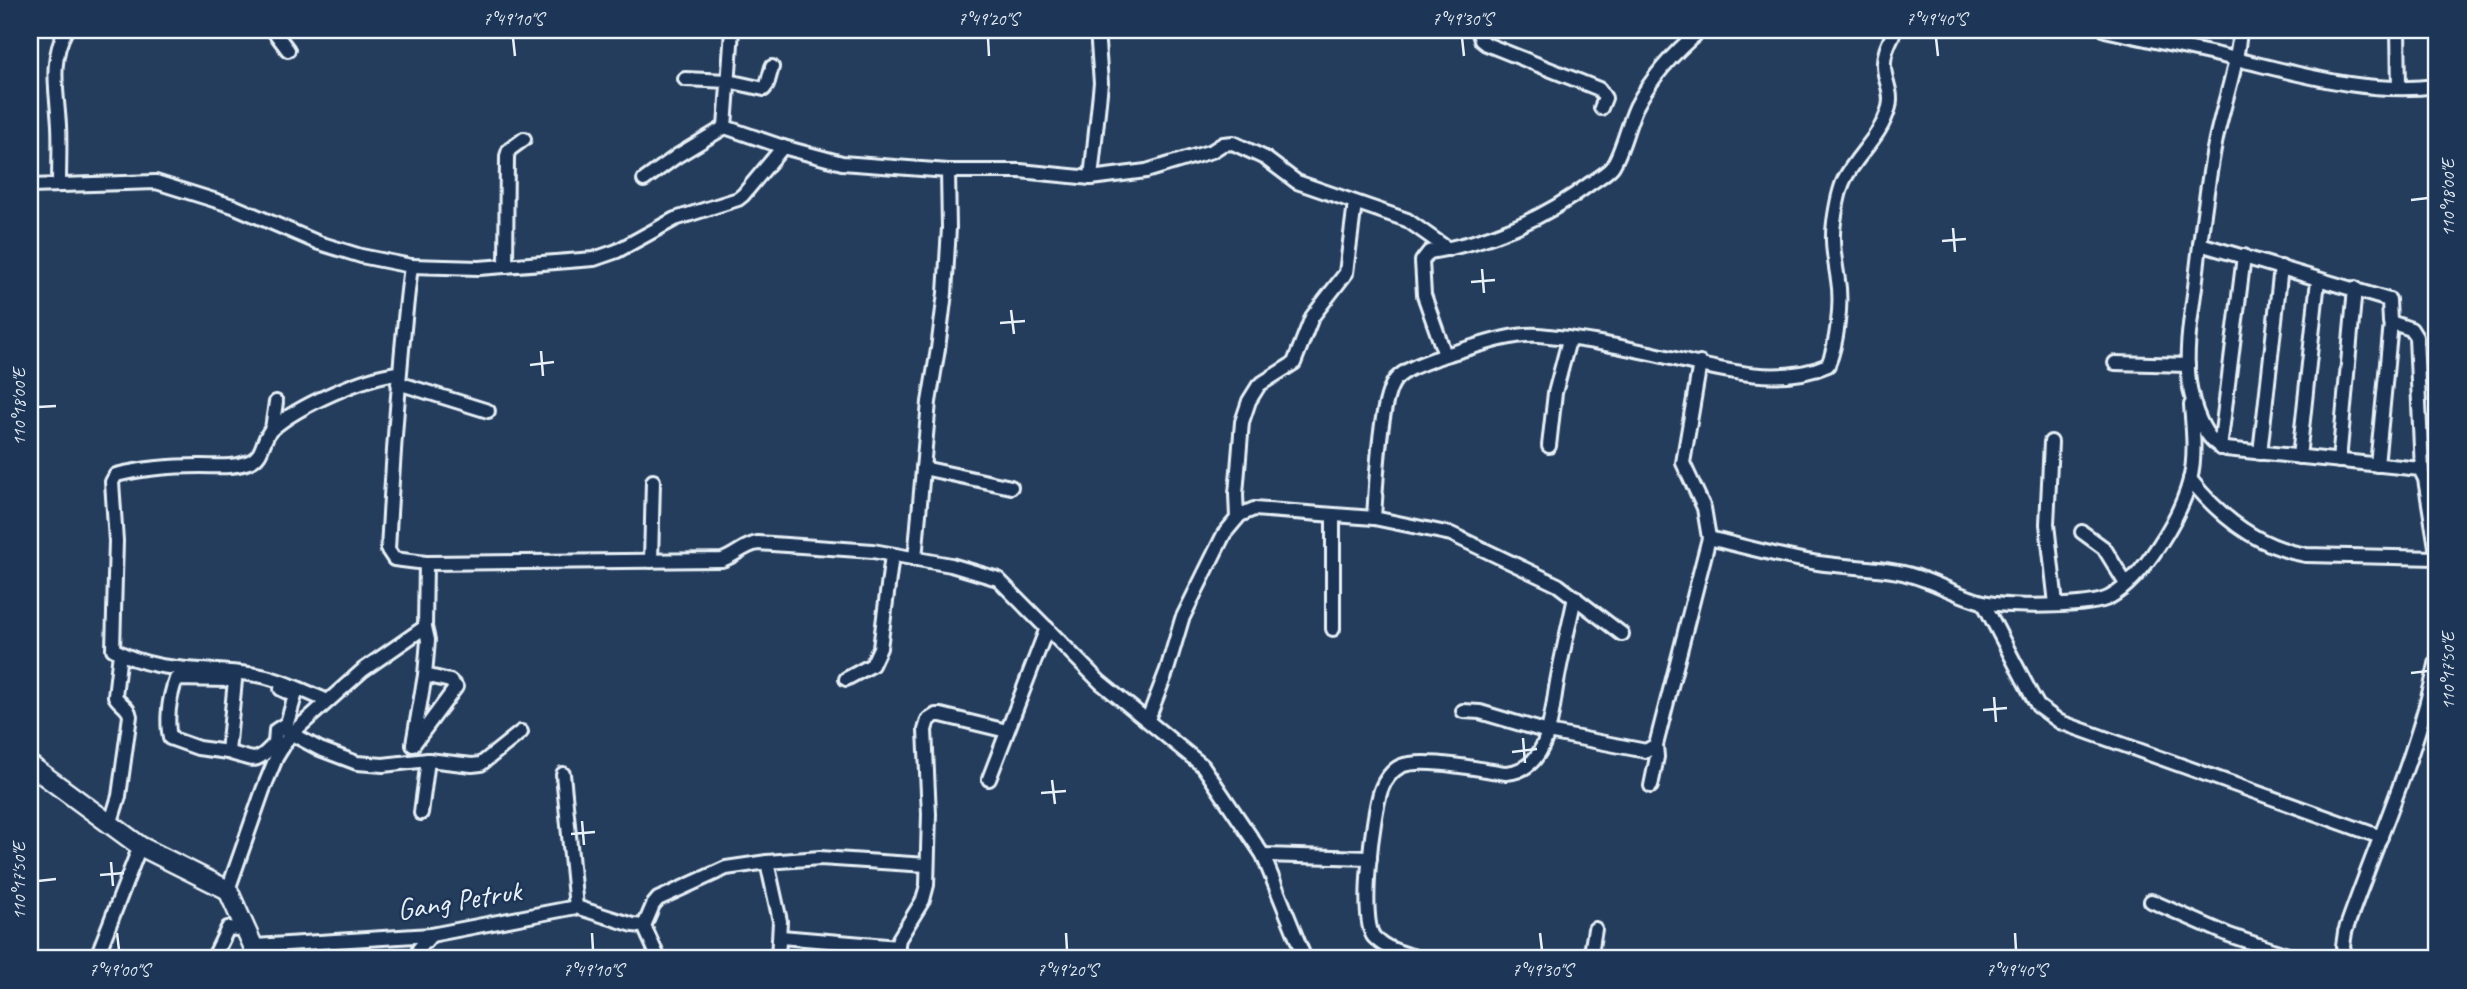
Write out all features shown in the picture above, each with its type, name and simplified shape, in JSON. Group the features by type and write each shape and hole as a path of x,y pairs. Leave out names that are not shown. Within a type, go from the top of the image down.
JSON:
{"street":[{"path":"59,185 59,124 54,72 59,46 66,30"},
{"path":"273,30 288,50"},
{"path":"725,127 732,30"},
{"path":"1091,178 1101,83 1097,30"},
{"path":"1478,30 1483,42 1599,89 1605,98 1601,108"},
{"path":"1445,355 1424,295 1422,261 1429,252 1499,234 1526,222 1567,201 1612,167 1637,107 1653,81 1673,53 1701,30"},
{"path":"1374,518 1385,406 1390,387 1398,376 1445,355 1520,336 1537,335 1624,347 1746,373 1793,375 1812,372 1828,365 1834,351 1839,283 1832,243 1837,200 1844,179 1877,135 1887,112 1890,87 1884,64 1895,30"},
{"path":"2105,30 2358,86 2437,86"},
{"path":"1709,538 1818,563 1899,572 1931,580 1983,602 2056,604 2104,600 2126,584 2139,571 2169,528 2190,479 2193,441 2188,365 2200,244 2217,139 2237,59 2240,30"},
{"path":"2398,30 2399,88"},
{"path":"685,79 728,82 764,89 772,66"},
{"path":"725,127 842,163 948,171 1020,171 1091,178 1146,171 1231,143 1265,158 1297,182 1407,219 1448,249"},
{"path":"644,180 725,127"},
{"path":"506,266 507,156 509,150 524,139"},
{"path":"30,186 156,182 233,206 319,243 361,256 411,266 479,268 594,259 617,251 675,219 743,195 783,147"},
{"path":"915,559 929,402 945,293 949,228 948,171"},
{"path":"1237,518 1236,494 1242,422 1249,401 1259,385 1294,363 1312,317 1346,273 1355,203"},
{"path":"2200,244 2389,300 2391,323 2377,465"},
{"path":"2220,447 2244,256"},
{"path":"411,266 398,378 388,550 394,559 426,563 722,560 758,543 873,551 976,570 998,579 1100,682 1203,766 1263,855 1305,959"},
{"path":"2260,453 2281,267"},
{"path":"2299,457 2318,279"},
{"path":"2339,461 2355,288"},
{"path":"2190,479 2225,517 2250,534 2288,552 2306,555 2437,556 2422,470 2416,337 2411,329 2391,323"},
{"path":"1549,446 1555,393 1569,340"},
{"path":"1651,786 1657,757 1656,745 1709,538 1704,508 1683,463 1700,363"},
{"path":"2115,363 2188,365"},
{"path":"272,429 357,382 383,375 488,411"},
{"path":"2190,390 2205,429 2220,447 2422,470"},
{"path":"276,402 272,429 261,453 252,461 240,465 155,467 116,475 112,482 116,541 113,649 163,666 260,676 281,681 328,701"},
{"path":"2051,442 2047,524 2056,604"},
{"path":"923,468 1011,487"},
{"path":"651,561 653,481"},
{"path":"1148,719 1167,670 1182,619 1224,534 1237,518 1254,509 1374,518 1451,534 1558,585 1622,634"},
{"path":"1332,629 1334,516"},
{"path":"2082,533 2104,548 2126,584"},
{"path":"846,680 872,665 880,648 892,555"},
{"path":"410,761 428,649 425,627 426,563"},
{"path":"1422,959 1389,948 1373,936 1367,904 1370,858 1381,791 1387,778 1399,766 1418,762 1516,772 1526,768 1534,760 1548,732 1575,597"},
{"path":"1983,602 2038,706 2060,722 2381,836"},
{"path":"287,729 328,701 363,670 425,627"},
{"path":"989,779 1047,628"},
{"path":"110,825 119,796 130,716 115,696 120,653"},
{"path":"2346,959 2343,946 2345,932 2434,694 2437,660"},
{"path":"413,745 456,687 450,681 425,675"},
{"path":"228,890 287,729 295,696 267,682 176,680 167,726 170,738 198,748 259,759 279,746"},
{"path":"228,752 235,680"},
{"path":"1463,711 1480,712 1548,732 1646,751 1656,745"},
{"path":"781,937 897,953 899,939 923,900 927,885 929,814 925,730 928,720 941,715 1007,731"},
{"path":"287,729 357,763 383,765 428,760 481,764 521,732"},
{"path":"421,813 428,760"},
{"path":"30,765 139,846 228,890 254,945"},
{"path":"563,774 576,907"},
{"path":"96,959 139,846"},
{"path":"1263,855 1370,858"},
{"path":"659,959 644,926 653,905 667,894 719,871 767,862 820,858 927,865"},
{"path":"767,862 780,921 778,959"},
{"path":"2151,901 2229,935 2299,959"},
{"name":"Gang Petruk","path":"213,959 228,928 254,945 431,935 576,907 644,926"},
{"path":"1590,959 1595,929"},
{"path":"415,959 419,949 431,935"}]}
